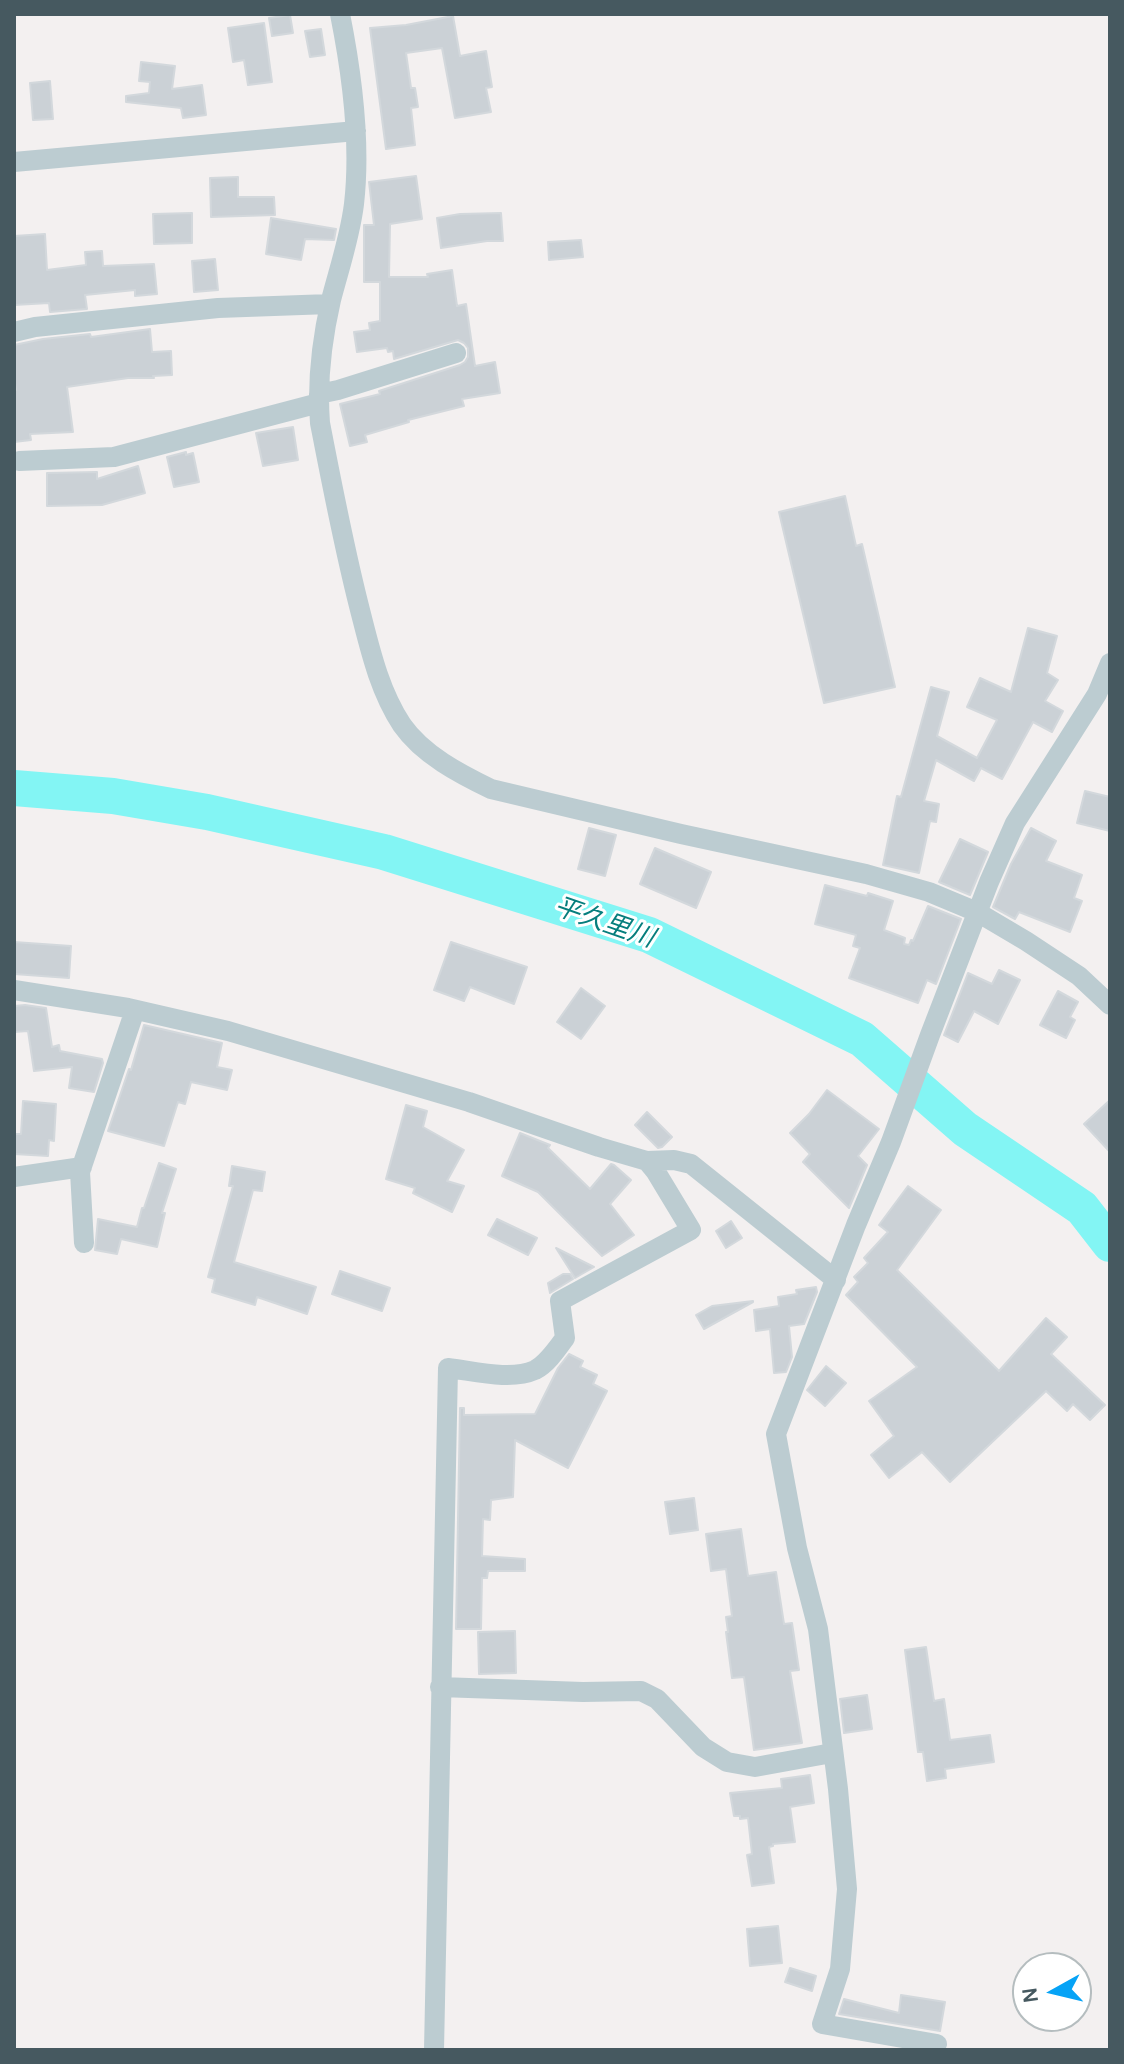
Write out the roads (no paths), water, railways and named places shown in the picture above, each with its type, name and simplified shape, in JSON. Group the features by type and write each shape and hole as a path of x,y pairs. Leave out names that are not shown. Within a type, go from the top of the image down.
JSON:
{"street":[{"path":"340,14 349,60 356,131 354,205 330,304 321,366 320,423 345,553 375,671 403,726 426,750 464,776 491,789 866,874 929,892 977,912 1026,941 1079,976 1110,1005"},
{"path":"14,162 356,131"},
{"path":"14,332 35,327 218,308 330,304"},
{"path":"19,461 114,457 319,399 338,390 456,353"},
{"path":"937,2044 822,2024 840,1969 847,1889 818,1629 797,1548 776,1434 977,912 1015,823 1097,694 1110,663"},
{"path":"14,990 135,1010 228,1031 454,1097 647,1161 674,1160 691,1164 836,1280"},
{"path":"84,1243 80,1172 135,1010"},
{"path":"434,2050 448,1368 516,1376 538,1369 565,1338 560,1301 691,1230 647,1161"},
{"path":"14,1177 82,1167"},
{"path":"440,1687 641,1691 657,1699 703,1747 727,1762 755,1767 832,1753"}],"waterway":[{"name":"平久里川","path":"14,788 113,796 207,812 384,852 649,935 862,1039 965,1129 1082,1208 1110,1244"}]}
